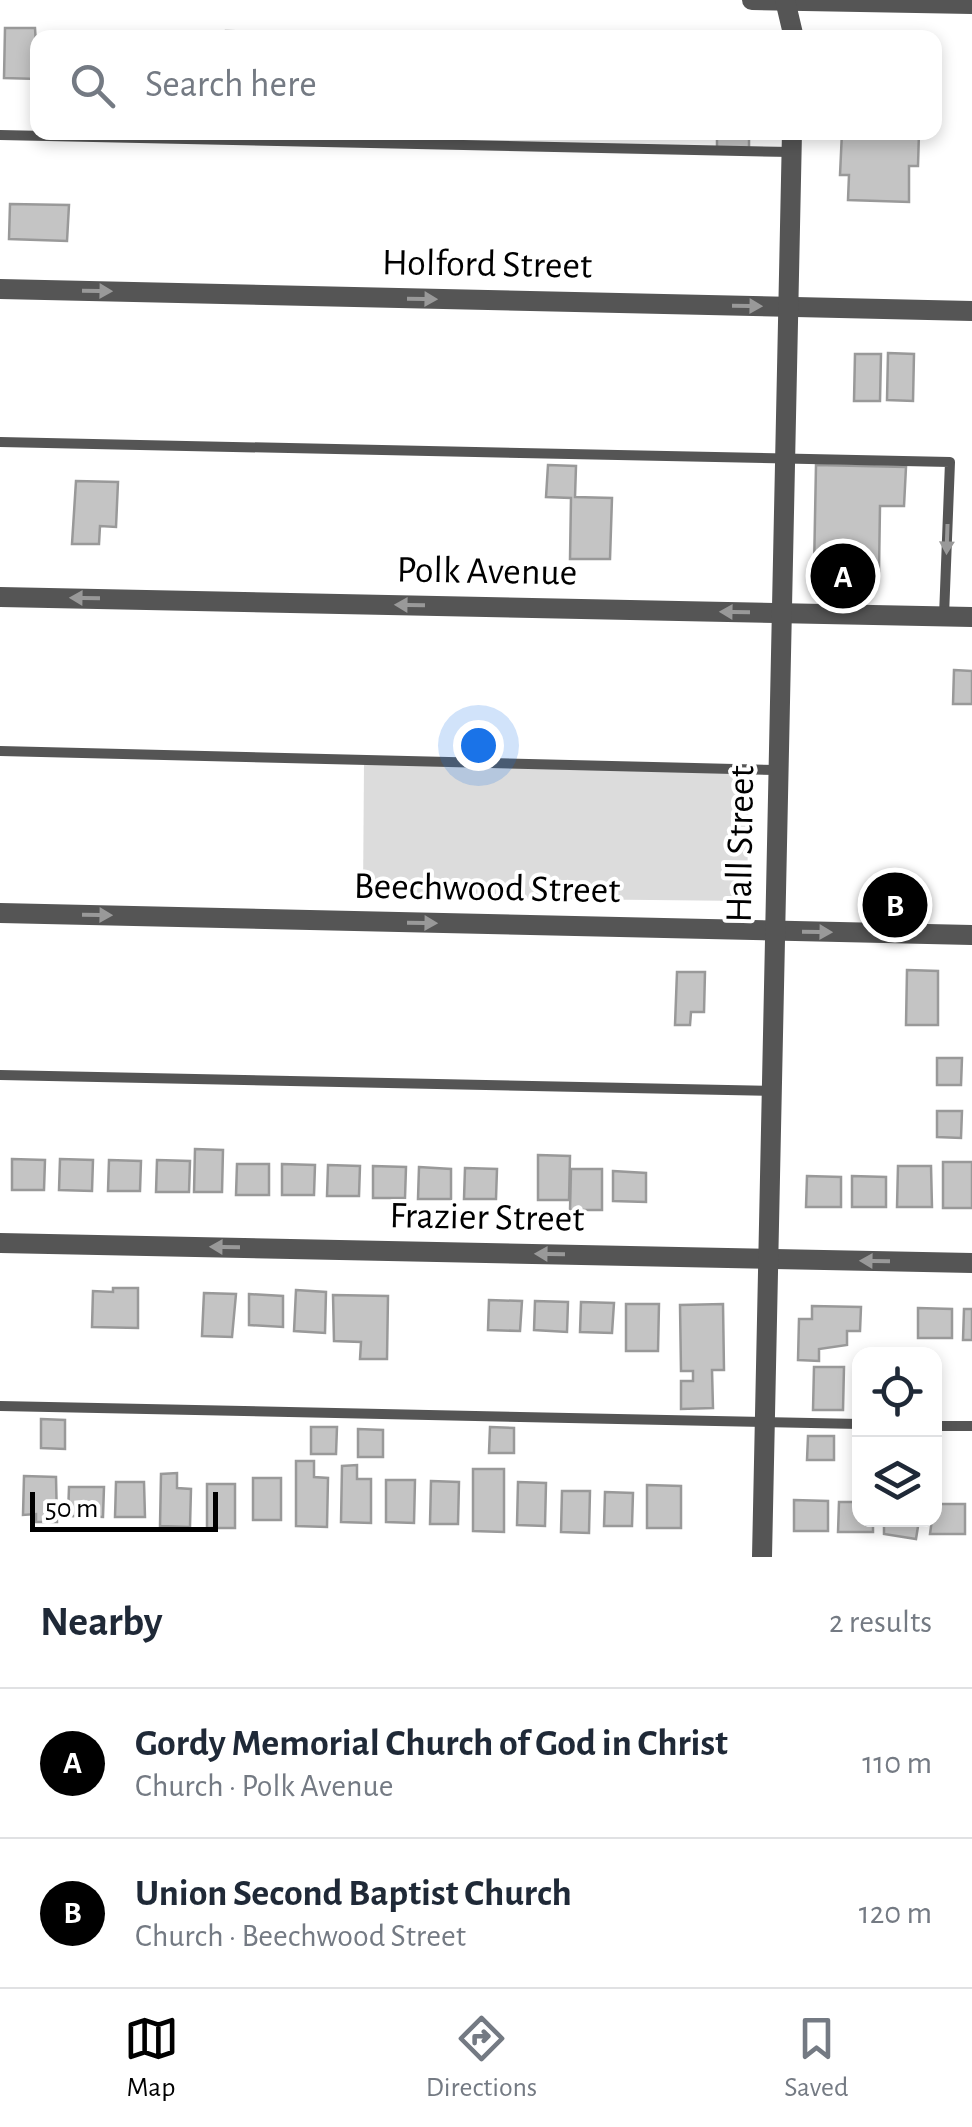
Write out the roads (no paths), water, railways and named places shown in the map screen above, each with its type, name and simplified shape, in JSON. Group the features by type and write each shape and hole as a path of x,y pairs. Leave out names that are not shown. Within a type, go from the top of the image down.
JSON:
{"street":[{"path":"752,0 972,4"},
{"path":"785,0 792,30"},
{"name":"Hall Street","path":"762,1557 792,142"},
{"name":"Holford Street","path":"0,289 972,311"},
{"name":"Polk Avenue","path":"0,596 972,618"},
{"name":"Beechwood Street","path":"0,913 972,935"},
{"name":"Frazier Street","path":"0,1243 972,1264"}],"lane":[{"path":"0,135 30,135"},
{"path":"566,140 792,142"},
{"path":"0,442 950,462 944,617"},
{"path":"0,750 778,770"},
{"path":"0,1075 771,1091"},
{"path":"0,1406 852,1424"},
{"path":"942,1426 972,1426"}],"place":[{"name":"Gordy Memorial Church of God in Christ","path":"843,576"},
{"name":"Union Second Baptist Church","path":"895,905"}]}
